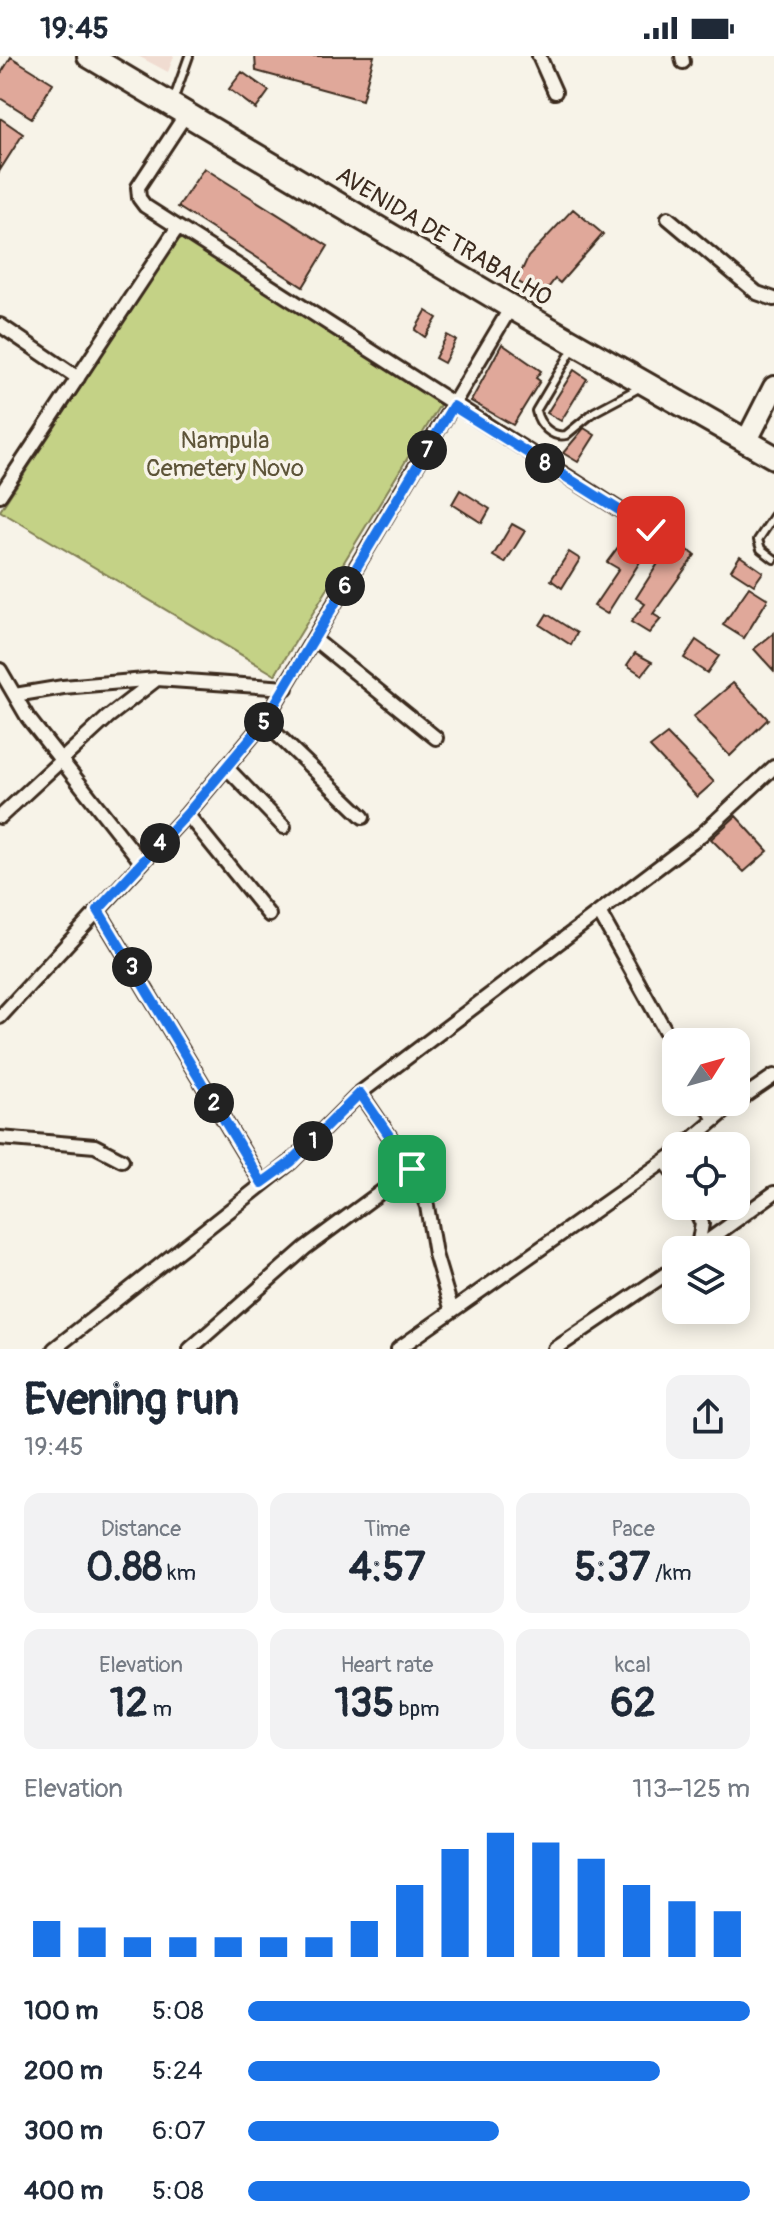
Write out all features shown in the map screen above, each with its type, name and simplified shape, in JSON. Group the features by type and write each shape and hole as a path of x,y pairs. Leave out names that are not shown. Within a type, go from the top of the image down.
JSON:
{"highway":[{"name":"AVENIDA DE TRABALHO","path":"89,56 511,307 774,457"}],"main road":[{"path":"746,442 774,387"}],"street":[{"path":"539,56 555,92"},
{"path":"179,109 138,187 139,198 145,206 651,530"},
{"path":"668,218 757,293 774,299"},
{"path":"0,495 177,228"},
{"path":"0,1017 187,814 264,722 511,307"},
{"path":"0,325 78,378"},
{"path":"314,639 436,738"},
{"path":"0,670 28,718 142,863"},
{"path":"15,695 63,687 157,679 286,688"},
{"path":"0,817 61,760 157,679"},
{"path":"264,722 363,817"},
{"path":"54,1349 291,1162 360,1093 701,835 774,767"},
{"path":"227,768 284,827"},
{"path":"187,814 269,915"},
{"path":"98,910 262,1183"},
{"path":"599,912 664,1028"},
{"path":"750,1092 774,1076"},
{"path":"360,1093 412,1169 427,1206 435,1254 452,1311"},
{"path":"713,1116 715,1120"},
{"path":"701,1132 720,1116"},
{"path":"0,1138 95,1146 122,1160"},
{"path":"398,1349 662,1163"},
{"path":"190,1349 305,1248 412,1169"},
{"path":"714,1236 774,1193"},
{"path":"555,1349 662,1276"}],"lane":[{"path":"179,109 189,56"},
{"path":"576,344 536,411 542,425 554,434 566,435 594,412 646,384"},
{"path":"773,520 758,545 774,559"}],"shaded area":[{"path":"138,56 174,56 168,72"}],"green space":[{"name":"Nampula Cemetery Novo","path":"179,237 446,395 275,675 0,511"}],"building":[{"path":"255,56 374,56 362,100 256,71"},
{"path":"11,57 53,83 32,118 0,98 0,75"},
{"path":"242,72 269,91 256,109 229,89"},
{"path":"0,118 23,134 0,170"},
{"path":"204,168 328,246 303,287 178,207"},
{"path":"573,209 603,234 560,283 555,279 542,296 517,281 528,257"},
{"path":"426,311 437,318 425,337 415,330"},
{"path":"447,335 456,340 444,363 435,358"},
{"path":"502,344 541,371 536,378 540,381 513,425 471,401"},
{"path":"574,370 587,379 561,421 547,413"},
{"path":"584,428 595,435 578,462 563,453"},
{"path":"460,490 490,509 482,523 452,504"},
{"path":"512,524 525,531 505,563 493,556"},
{"path":"673,540 695,555 653,614 661,619 649,633 631,622 645,604 636,598"},
{"path":"621,543 643,557 607,614 594,606 619,569 607,562"},
{"path":"569,552 580,559 562,588 551,580"},
{"path":"740,556 763,572 754,585 731,570"},
{"path":"749,587 768,599 744,638 723,625"},
{"path":"547,614 577,633 571,645 540,625"},
{"path":"774,633 774,671 754,649"},
{"path":"696,640 719,656 707,673 684,658"},
{"path":"635,653 652,662 642,675 627,665"},
{"path":"733,683 768,719 730,756 693,717"},
{"path":"667,734 714,782 697,797 650,747"},
{"path":"736,816 768,851 744,872 711,839"}],"route":[{"path":"412,1169 360,1093 291,1162 262,1183 98,910 187,814 264,722 453,406 651,530"}]}
